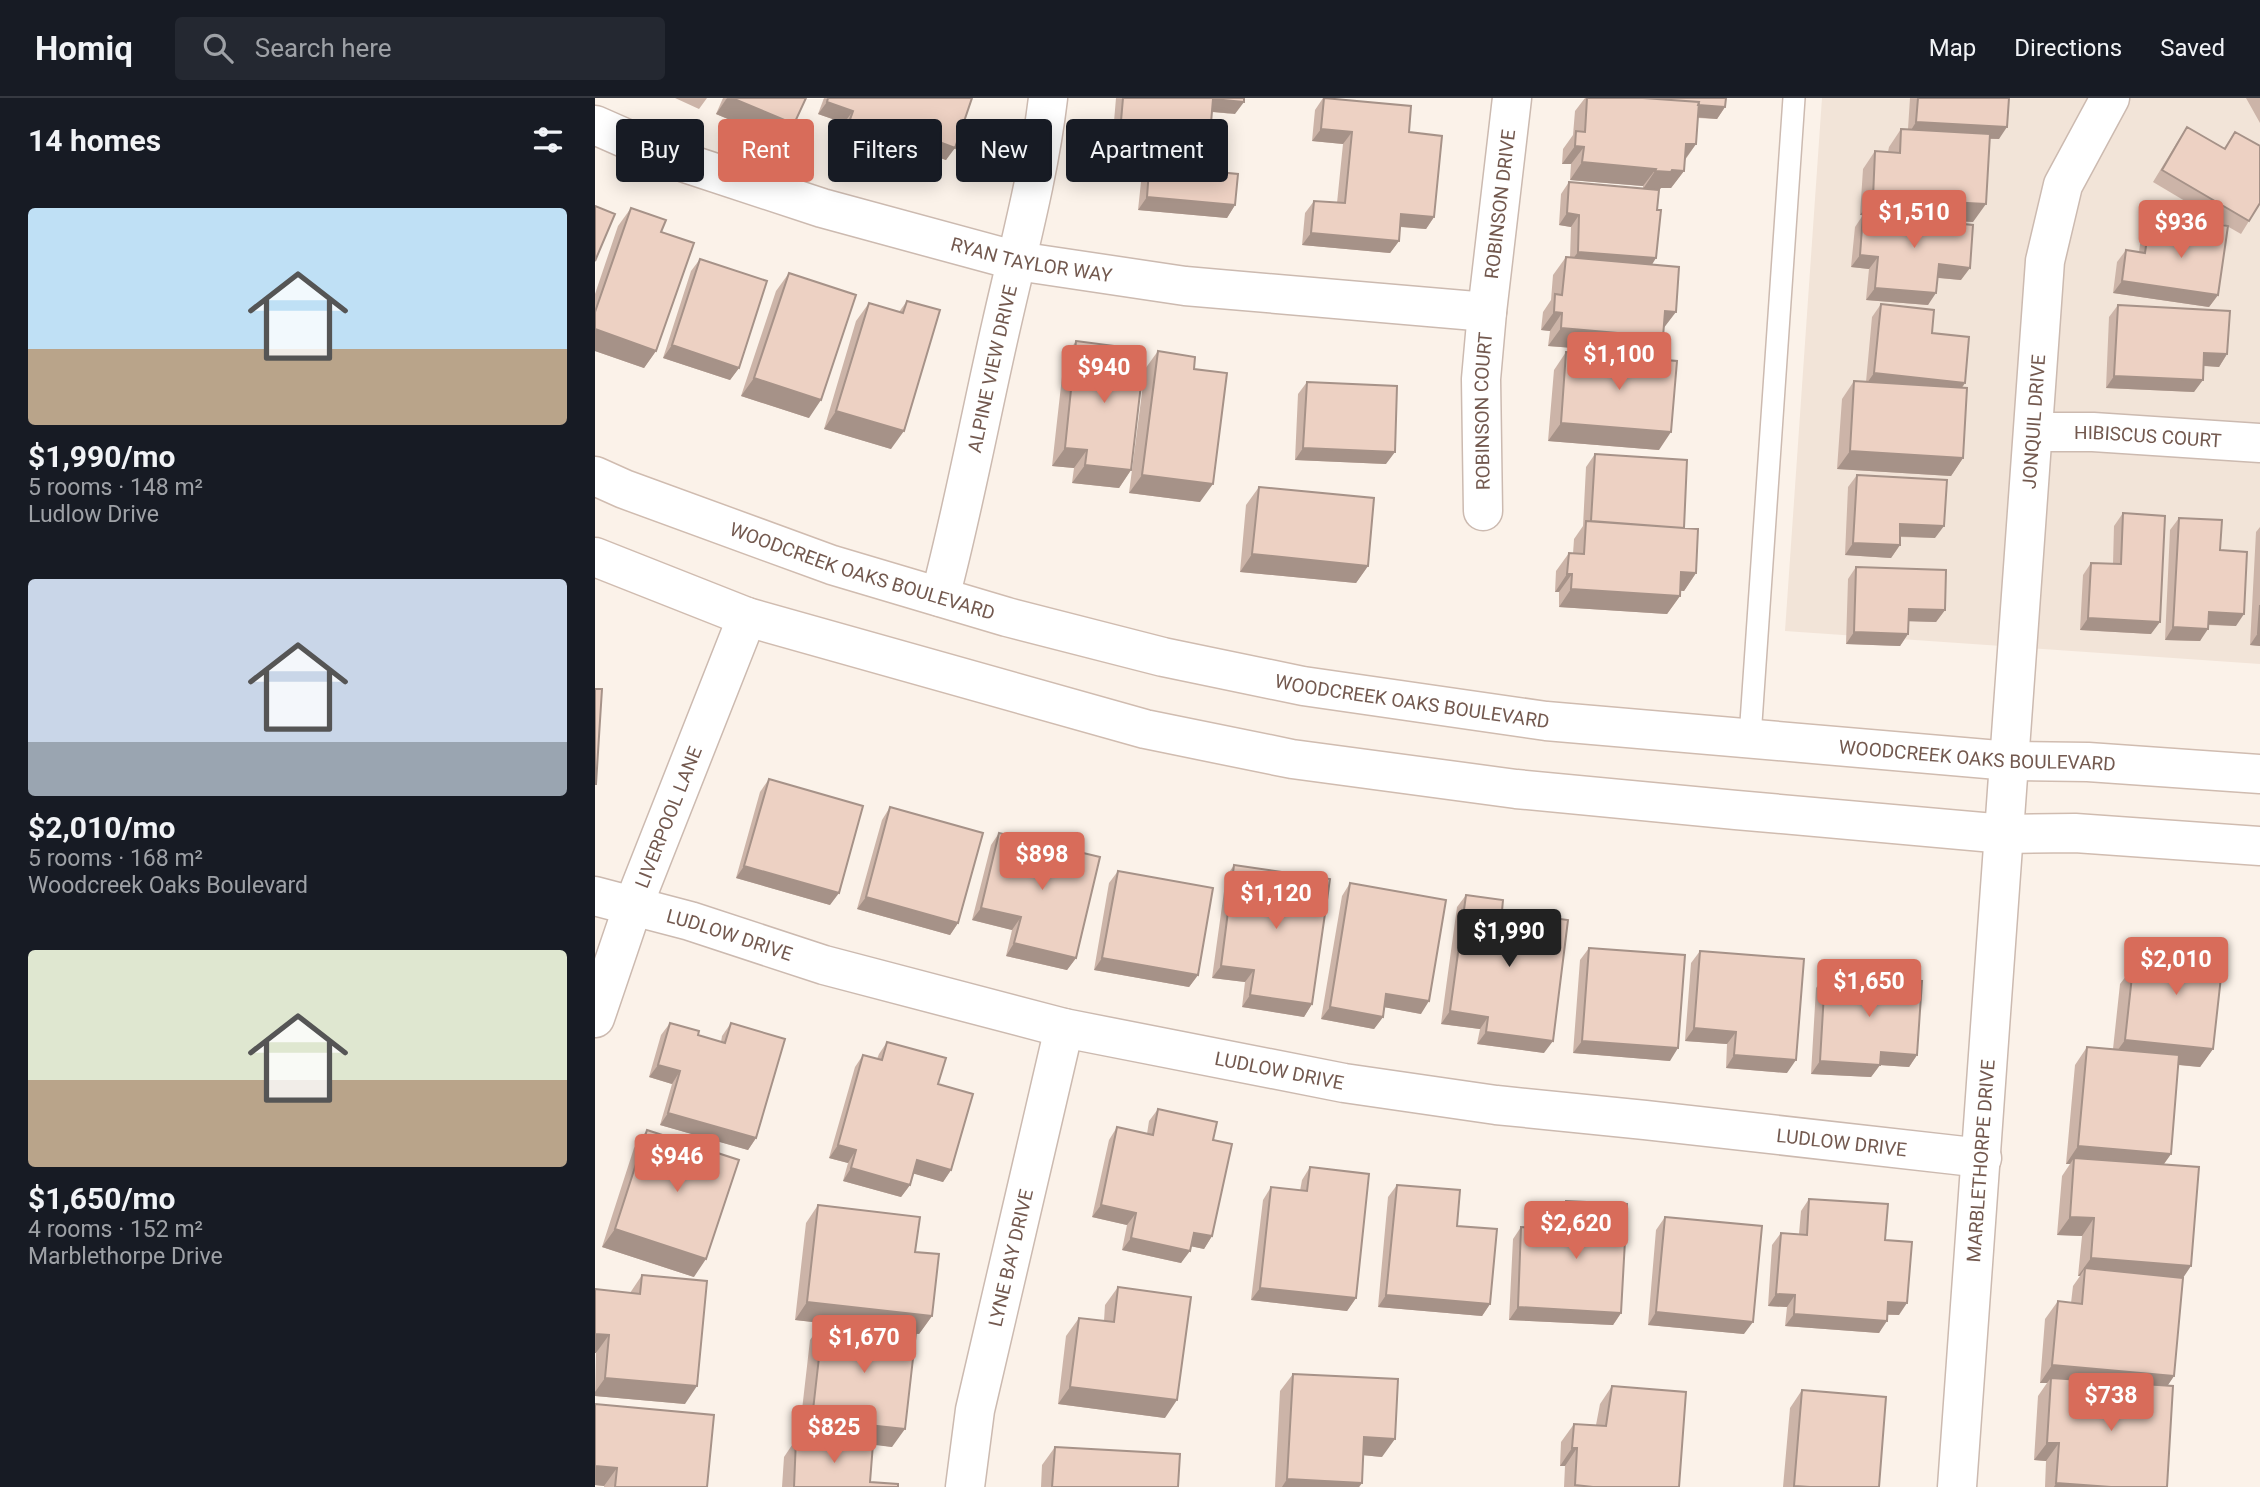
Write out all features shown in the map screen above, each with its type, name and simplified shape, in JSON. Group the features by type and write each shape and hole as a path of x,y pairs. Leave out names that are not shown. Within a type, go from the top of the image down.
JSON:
{"street":[{"name":"ALPINE VIEW DRIVE","path":"940,597 955,541 1017,261 1045,127 1048,98"},
{"name":"ROBINSON DRIVE","path":"1486,312 1512,98"},
{"name":"JONQUIL DRIVE","path":"2005,834 2045,261 2063,185 2110,98"},
{"name":"RYAN TAYLOR WAY","path":"595,125 670,158 822,208 1017,261 1185,286 1486,312"},
{"name":"ROBINSON COURT","path":"1483,510 1481,379 1486,312"},
{"name":"HIBISCUS COURT","path":"2034,432 2093,432 2260,443"},
{"name":"WOODCREEK OAKS BOULEVARD","path":"595,476 832,565 1007,617 1163,657 1303,686 1546,721 2010,761 2088,762 2260,774"},
{"path":"595,557 747,617 1145,729 1292,759 1516,789 2005,834 2075,833 2260,846"},
{"name":"LIVERPOOL LANE","path":"595,1018 633,906 747,617"},
{"name":"MARBLETHORPE DRIVE","path":"1957,1487 2005,834"},
{"name":"LUDLOW DRIVE","path":"595,896 690,921 824,965 1064,1028 1344,1083 1496,1105 1982,1158"},
{"name":"LYNE BAY DRIVE","path":"965,1487 975,1410 1064,1028"}],"lane":[{"path":"1749,737 1794,98"}],"shaded area":[{"path":"1822,98 2260,98 2260,664 1785,631"}],"building":[{"path":"732,98 806,98 796,119 782,119"},
{"path":"828,98 972,98 965,119 956,119 955,148 942,143 942,119 850,119 853,111 827,102"},
{"path":"1123,98 1244,98 1244,102 1213,99 1211,119 1121,119"},
{"path":"1324,98 1411,106 1409,132 1442,136 1434,217 1401,214 1399,241 1311,233 1314,201 1345,203 1352,132 1321,129"},
{"path":"1587,98 1699,102 1696,144 1686,144 1684,171 1655,171 1656,169 1582,162 1584,147 1575,146 1576,131 1585,132"},
{"path":"1643,98 1726,98 1725,107 1698,105 1699,102"},
{"path":"1918,98 2009,98 2007,127 1916,122"},
{"path":"2187,127 2225,149 2235,132 2260,146 2260,203 2249,221 2162,170"},
{"path":"1901,129 1990,134 1986,204 1873,198 1875,151 1900,153"},
{"path":"1228,173 1238,174 1235,205 1147,197 1148,182 1228,182"},
{"path":"1569,182 1659,190 1657,210 1661,210 1656,258 1578,252 1579,215 1567,213"},
{"path":"595,206 615,214 595,261"},
{"path":"631,208 666,220 661,232 694,243 656,351 595,329 595,312"},
{"path":"1863,214 1973,225 1970,268 1939,264 1936,293 1875,288 1878,257 1860,255"},
{"path":"2190,220 2228,226 2218,295 2122,281 2126,250 2145,253 2148,232 2188,238"},
{"path":"1566,257 1679,267 1676,312 1665,311 1663,337 1561,328 1562,313 1554,312 1555,294 1562,295"},
{"path":"700,259 767,281 739,368 672,345"},
{"path":"789,273 856,295 821,400 754,378"},
{"path":"907,301 940,310 904,431 836,411 869,303 903,313"},
{"path":"1881,304 1934,310 1932,333 1969,337 1965,383 1874,373"},
{"path":"2118,305 2230,311 2227,354 2204,353 2203,380 2114,376"},
{"path":"1076,341 1115,346 1114,356 1144,359 1131,470 1085,465 1087,450 1065,448"},
{"path":"1158,351 1195,357 1194,369 1227,373 1213,484 1142,475"},
{"path":"1566,352 1677,361 1671,432 1561,423"},
{"path":"1854,381 1967,388 1963,458 1850,451"},
{"path":"1307,382 1397,386 1395,452 1303,448"},
{"path":"1595,454 1687,460 1684,528 1591,521"},
{"path":"1857,475 1947,480 1944,526 1900,524 1900,545 1853,543"},
{"path":"1259,487 1374,498 1368,566 1252,554"},
{"path":"2123,513 2165,516 2160,622 2088,618 2091,563 2121,564"},
{"path":"2179,518 2222,520 2220,550 2247,552 2244,614 2209,612 2208,629 2173,627"},
{"path":"1586,521 1698,529 1696,573 1681,572 1680,596 1571,589 1572,574 1567,574 1569,553 1584,554"},
{"path":"1856,567 1946,570 1945,610 1909,609 1908,634 1854,632"},
{"path":"595,689 602,689 596,784 595,784"},
{"path":"769,779 863,806 839,893 744,866"},
{"path":"890,807 983,833 958,923 866,897"},
{"path":"999,833 1100,857 1076,958 1014,943 1021,917 981,908"},
{"path":"1234,865 1330,879 1312,1004 1250,995 1254,970 1221,966"},
{"path":"1118,871 1213,888 1198,975 1102,958"},
{"path":"1350,883 1446,900 1429,1001 1386,994 1383,1017 1330,1007"},
{"path":"1466,895 1503,900 1502,911 1568,920 1553,1041 1486,1032 1488,1017 1450,1011"},
{"path":"2151,942 2224,950 2213,1049 2125,1040 2133,967 2148,969"},
{"path":"1589,948 1685,955 1678,1048 1582,1041"},
{"path":"1700,951 1804,959 1796,1060 1734,1055 1736,1032 1694,1028"},
{"path":"1825,976 1922,981 1917,1055 1881,1052 1880,1065 1820,1061"},
{"path":"670,1023 699,1031 698,1035 725,1043 731,1023 785,1039 756,1138 668,1113 680,1071 658,1065"},
{"path":"887,1042 946,1058 938,1084 973,1094 951,1170 917,1160 910,1185 851,1168 856,1150 838,1145 863,1055 882,1060"},
{"path":"2087,1047 2179,1055 2171,1154 2078,1146"},
{"path":"1158,1109 1217,1122 1213,1140 1232,1144 1212,1236 1194,1233 1190,1251 1131,1238 1136,1213 1101,1205 1117,1127 1153,1135"},
{"path":"647,1130 739,1160 706,1259 615,1229"},
{"path":"2074,1158 2199,1167 2191,1266 2091,1258 2094,1218 2070,1217"},
{"path":"1310,1167 1369,1174 1356,1298 1260,1288 1271,1187 1307,1191"},
{"path":"1397,1185 1460,1190 1457,1226 1497,1229 1490,1304 1386,1295"},
{"path":"1809,1199 1888,1204 1885,1240 1912,1242 1907,1303 1888,1302 1887,1321 1794,1314 1795,1295 1776,1294 1781,1233 1807,1235"},
{"path":"1566,1201 1627,1204 1621,1313 1518,1307 1521,1227 1565,1229"},
{"path":"818,1205 920,1217 915,1252 939,1254 932,1316 807,1302"},
{"path":"1665,1217 1762,1226 1753,1322 1656,1312"},
{"path":"2085,1268 2183,1278 2174,1376 2052,1365 2058,1301 2082,1304"},
{"path":"642,1275 707,1281 697,1386 605,1378 609,1335 595,1334 595,1289 640,1294"},
{"path":"1118,1287 1191,1297 1177,1400 1070,1387 1079,1318 1114,1322"},
{"path":"823,1322 916,1332 905,1429 812,1419"},
{"path":"1293,1374 1398,1379 1395,1439 1364,1437 1362,1483 1287,1479"},
{"path":"2051,1378 2173,1386 2167,1487 2056,1483 2059,1443 2047,1443"},
{"path":"1612,1386 1686,1392 1679,1487 1575,1485 1577,1448 1572,1448 1574,1424 1606,1426"},
{"path":"1802,1390 1886,1397 1879,1487 1794,1486"},
{"path":"595,1404 714,1415 707,1487 615,1487 617,1468 595,1466"},
{"path":"796,1439 873,1444 870,1482 898,1484 898,1487 794,1487"},
{"path":"1055,1447 1180,1454 1178,1487 1052,1487"}]}
